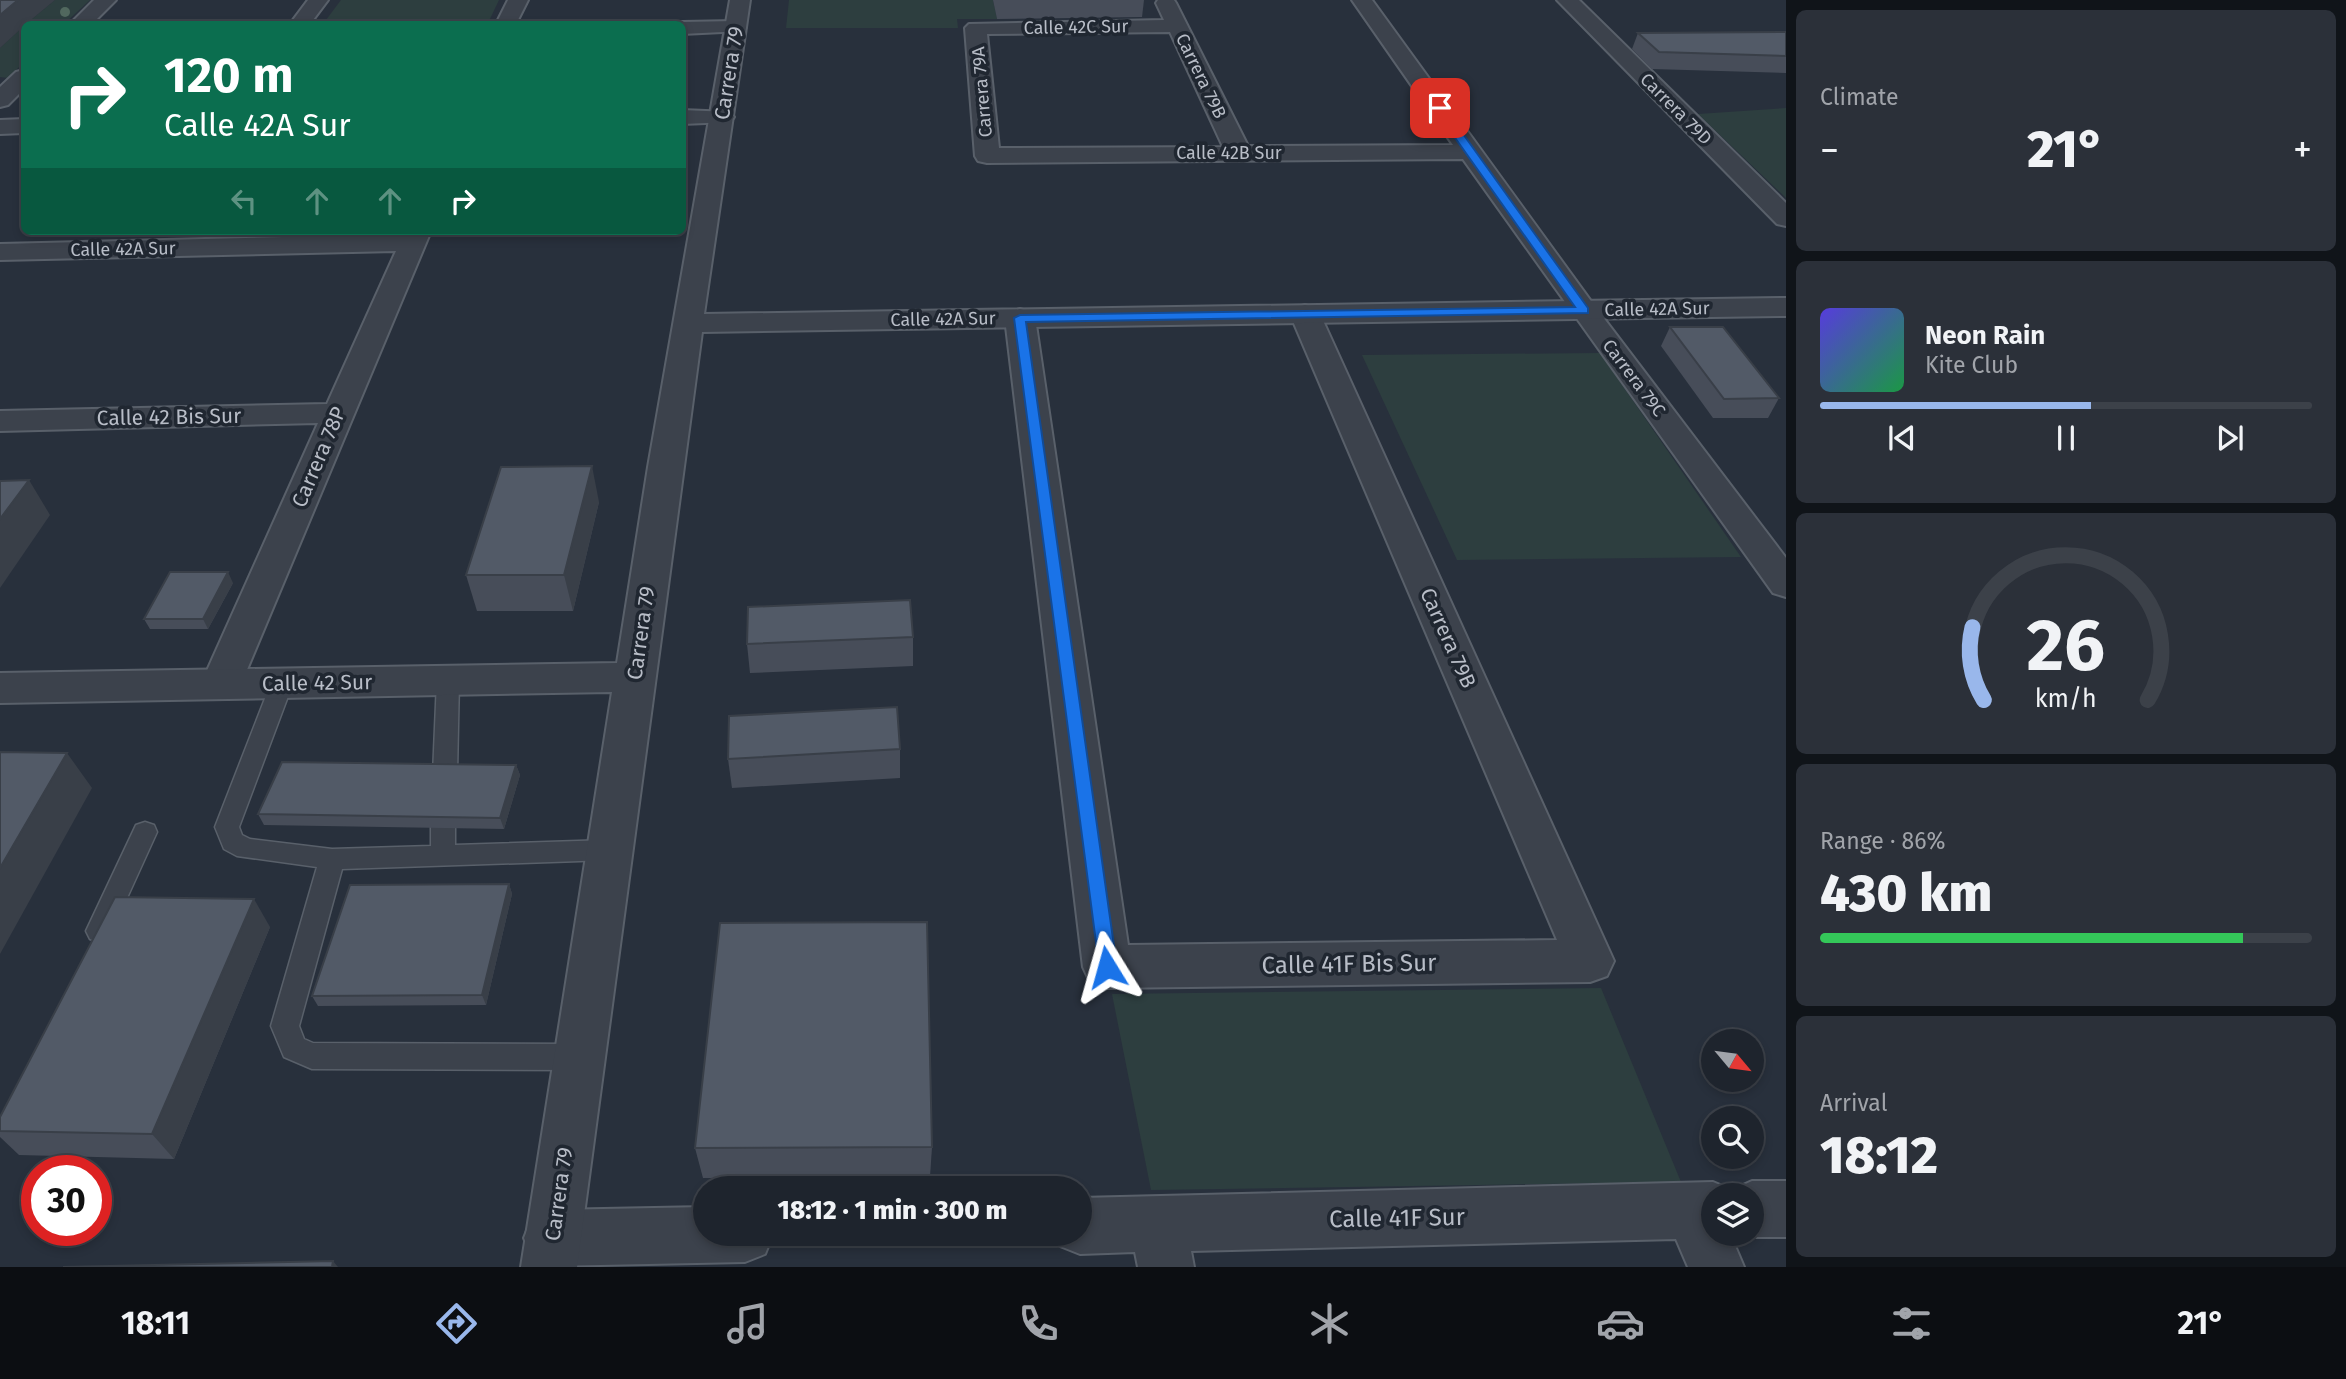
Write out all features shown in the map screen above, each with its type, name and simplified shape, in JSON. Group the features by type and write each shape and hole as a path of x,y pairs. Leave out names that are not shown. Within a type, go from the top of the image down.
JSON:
{"street":[{"path":"83,21 106,0"},
{"path":"302,21 318,0"},
{"path":"508,21 518,0"},
{"name":"Carrera 79","path":"551,1253 634,677 740,0"},
{"name":"Carrera 79B","path":"1165,0 1238,152"},
{"name":"Carrera 79C","path":"1362,0 1583,310 1786,584"},
{"name":"Carrera 79D","path":"1567,0 1786,218"},
{"name":"Calle 42C Sur","path":"976,28 1177,26"},
{"path":"686,28 736,27"},
{"name":"Carrera 79A","path":"976,28 988,156"},
{"path":"1611,44 1637,44"},
{"path":"0,100 21,80"},
{"path":"686,117 722,117"},
{"path":"0,127 21,126"},
{"name":"Calle 42B Sur","path":"988,156 1471,152"},
{"name":"Calle 42A Sur","path":"0,252 416,237"},
{"name":"Carrera 78P","path":"221,684 416,237"},
{"name":"Calle 42A Sur","path":"688,323 1786,307"},
{"name":"Carrera 79B","path":"1305,314 1590,961"},
{"name":"Calle 41F Bis Sur","path":"1020,318 1107,967 1590,961"},
{"name":"Calle 42 Bis Sur","path":"0,421 338,413"},
{"name":"Calle 42 Sur","path":"0,688 634,677"},
{"path":"1764,1209 1786,1209"},
{"name":"Calle 41F Sur","path":"1092,1229 1162,1246 1701,1211"},
{"path":"551,1253 693,1239"},
{"path":"1711,1246 1716,1267"}],"lane":[{"path":"445,774 448,680"},
{"path":"282,683 227,827 233,842 246,849 332,859 609,850"},
{"path":"443,827 443,855"},
{"path":"87,956 145,832"},
{"path":"332,859 285,1026 294,1048 312,1056 579,1056"}],"shaded area":[{"path":"55,0 90,0 67,21 30,21"},
{"path":"341,0 499,0 489,21 325,21"},
{"path":"789,0 993,0 997,19 957,19 958,28 786,28"},
{"path":"21,29 21,65 8,78 0,77 0,48"},
{"path":"1786,108 1786,198 1698,114"},
{"path":"1600,353 1741,557 1457,560 1362,355"},
{"path":"1601,988 1681,1182 1151,1190 1112,994"}],"building":[{"path":"0,0 18,0 0,15"},
{"path":"1786,32 1786,56 1659,52 1638,33"},
{"path":"1670,327 1723,327 1779,398 1724,399"},
{"path":"592,466 564,575 466,575 501,467"},
{"path":"29,480 0,519 0,481"},
{"path":"170,572 228,572 203,619 144,619"},
{"path":"910,600 913,637 747,644 748,607"},
{"path":"897,707 900,749 728,759 729,716"},
{"path":"0,752 67,753 0,868"},
{"path":"282,762 516,765 500,818 258,814"},
{"path":"509,884 482,995 312,996 350,885"},
{"path":"115,897 254,899 152,1134 0,1131 0,1117"},
{"path":"927,922 932,1147 695,1148 720,923"},
{"path":"333,1261 332,1267 63,1267"}],"route":[{"path":"1107,967 1020,318 1583,310 1440,108"}]}
